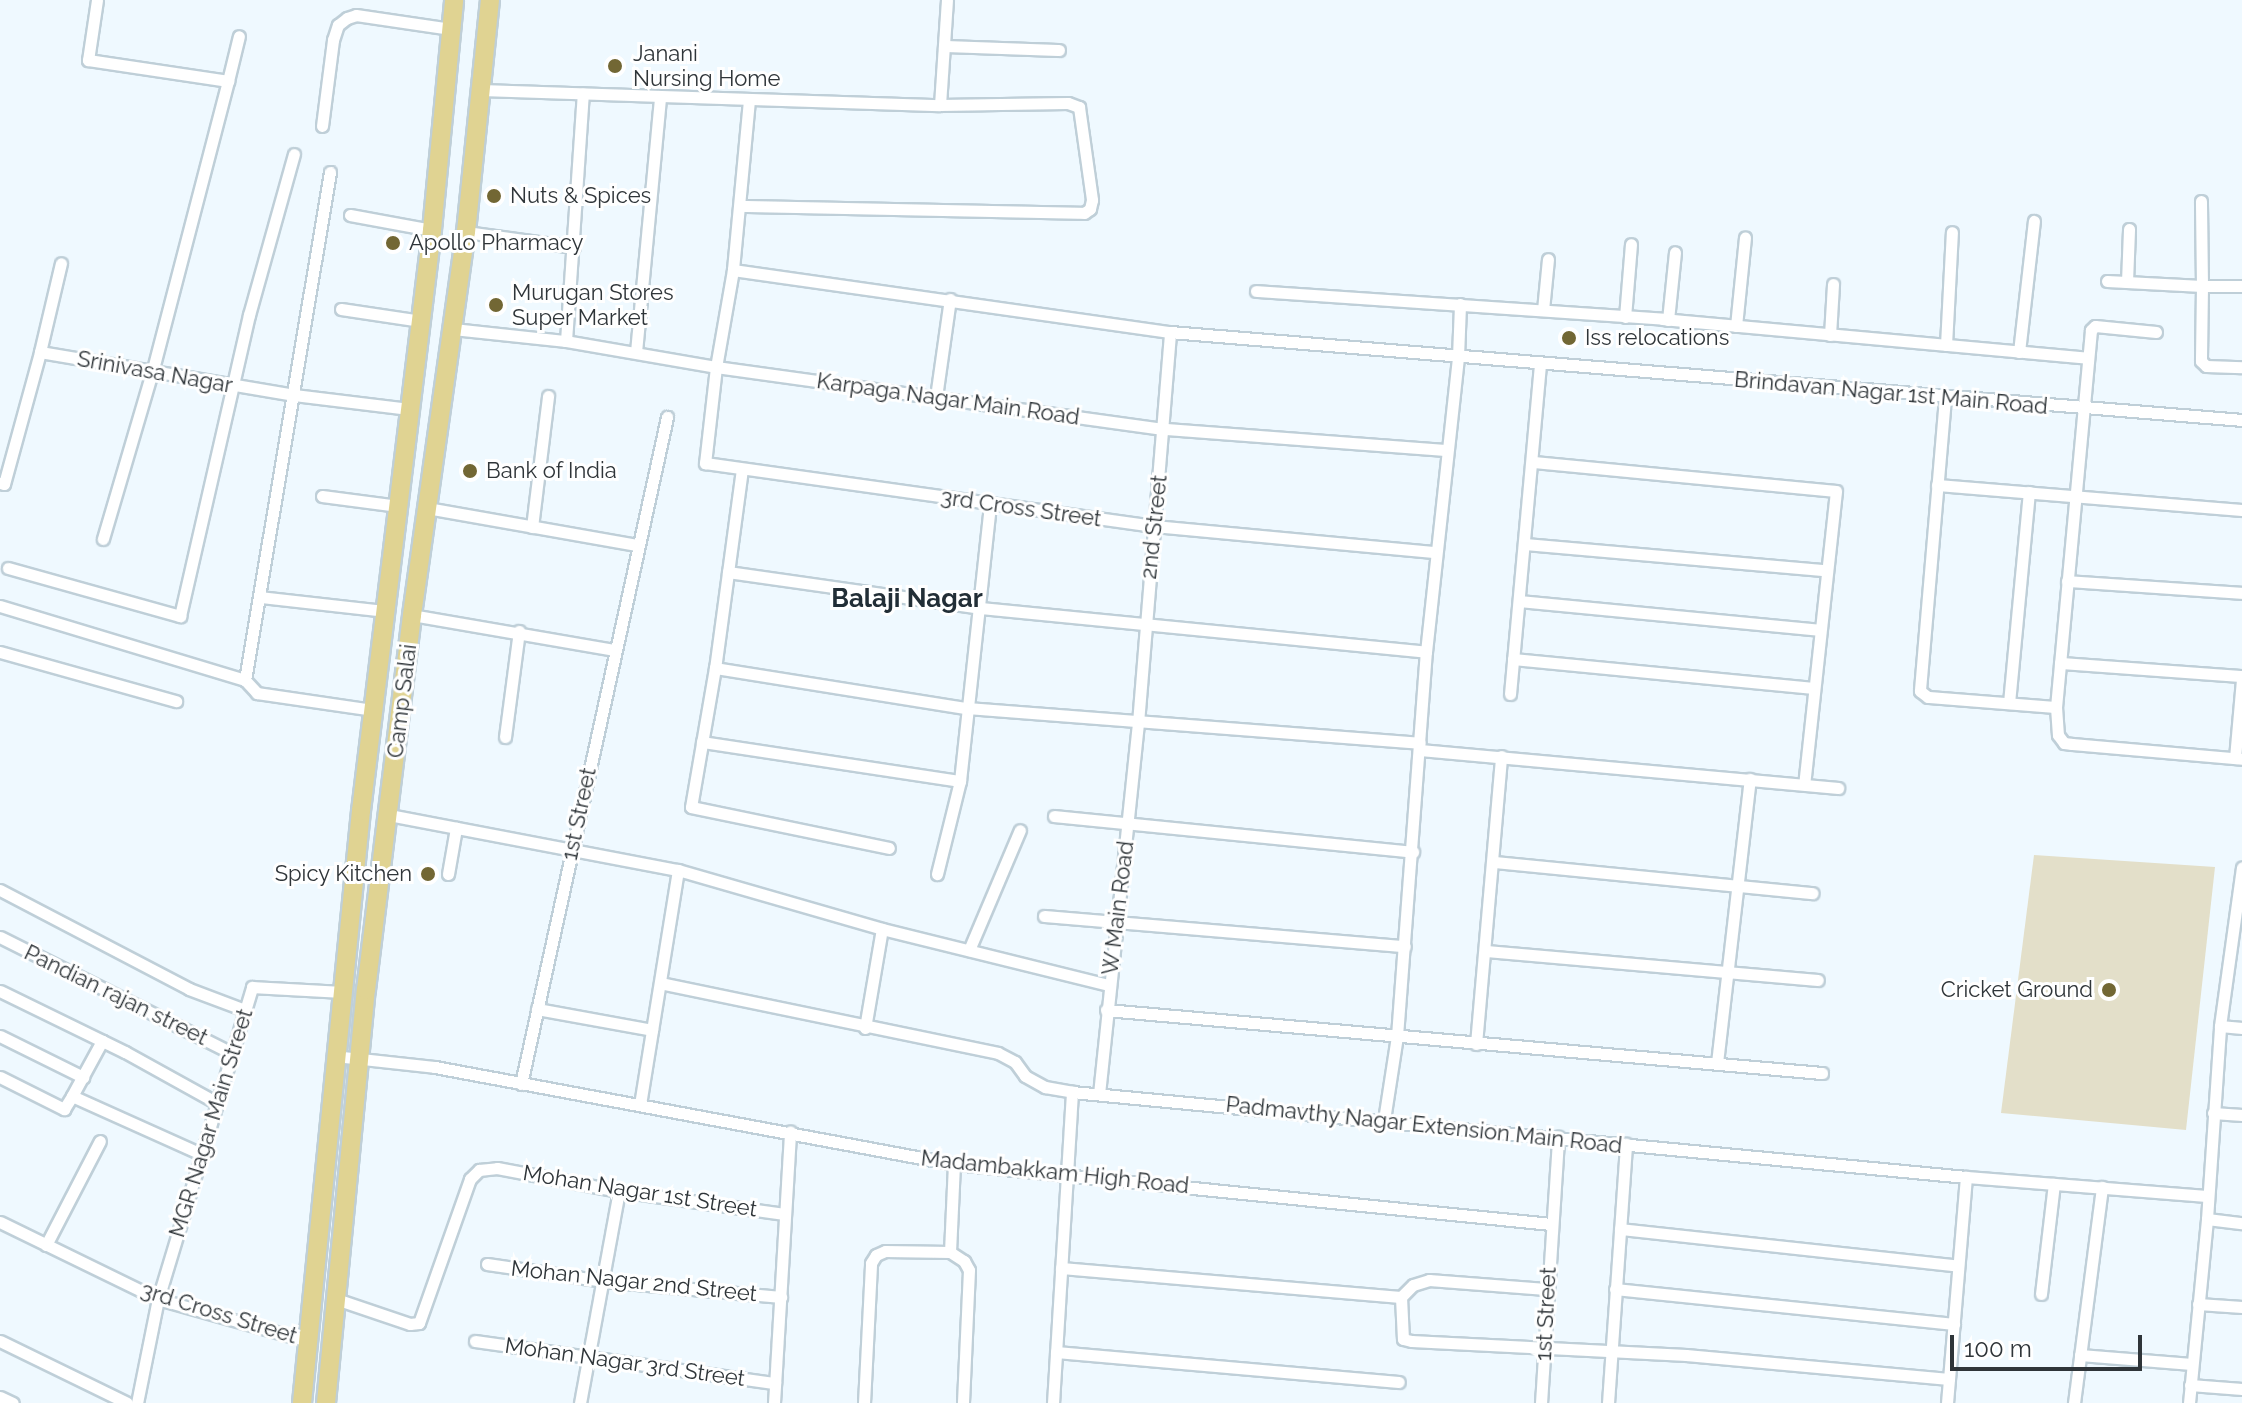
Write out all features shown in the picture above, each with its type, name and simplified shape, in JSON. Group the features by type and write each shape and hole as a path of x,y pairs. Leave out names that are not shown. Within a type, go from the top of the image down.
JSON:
{"main road":[{"name":"Camp Salai","path":"302,1403 334,1056 432,230 454,0"},
{"name":"Camp Salai","path":"326,1403 358,1060 412,615 466,232 490,0"}],"street":[{"path":"97,0 88,60 228,81"},
{"path":"940,105 947,0"},
{"path":"322,126 333,40 338,25 347,18 356,15 451,29"},
{"path":"103,539 152,372 239,36"},
{"path":"944,46 1059,50"},
{"path":"481,90 940,105 1075,104 1081,123 1090,209 1075,215 740,206"},
{"path":"566,341 583,94"},
{"path":"636,352 660,97"},
{"path":"716,367 733,270 749,100"},
{"path":"8,568 180,616 232,385 294,154"},
{"path":"245,680 330,172"},
{"path":"2201,201 2201,365 2242,367"},
{"path":"350,215 432,230"},
{"path":"2019,352 2034,221"},
{"path":"2127,282 2129,229"},
{"path":"466,232 574,247"},
{"path":"1946,345 1952,232"},
{"path":"1736,326 1745,237"},
{"path":"1625,317 1631,244"},
{"path":"1668,320 1675,252"},
{"path":"1543,310 1548,259"},
{"path":"0,483 4,484 61,263"},
{"name":"Brindavan Nagar 1st Main Road","path":"733,270 1170,332 2242,420"},
{"path":"2107,281 2242,286"},
{"path":"1830,335 1833,284"},
{"path":"1256,291 1668,320 2087,358"},
{"path":"936,397 950,299"},
{"path":"1384,1120 1397,1036 1426,652 1458,357 1460,304"},
{"path":"341,309 421,321"},
{"path":"2060,663 2242,677 2238,759 2064,743 2058,735 2056,707 2089,335 2095,326 2156,332"},
{"name":"Karpaga Nagar Main Road","path":"453,329 566,341 716,367 1165,429 1446,450"},
{"name":"2nd Street","path":"1138,723 1144,626 1165,429 1170,332"},
{"name":"Srinivasa Nagar","path":"40,352 294,395 409,409"},
{"path":"1510,694 1534,462 1540,364"},
{"name":"3rd Cross Street","path":"716,367 705,463 1154,526 1436,552"},
{"path":"532,527 548,396"},
{"path":"1945,398 1920,691 1928,697 2056,707"},
{"path":"427,508 637,545 667,417"},
{"path":"1534,462 1836,491 1804,784"},
{"path":"742,469 715,668 691,807 889,848"},
{"path":"1937,485 2242,510"},
{"path":"2009,703 2029,492"},
{"path":"322,496 398,506"},
{"path":"937,874 960,781 990,503"},
{"path":"1525,544 1825,570"},
{"name":"1st Street","path":"521,1084 637,545"},
{"path":"728,572 981,608 1426,652"},
{"path":"2067,581 2242,593"},
{"path":"260,597 385,611"},
{"path":"1519,601 1819,630"},
{"path":"0,606 245,680 257,693 374,710"},
{"path":"412,615 519,631 614,650"},
{"path":"505,737 519,631"},
{"path":"0,652 176,701"},
{"path":"1513,659 1814,688"},
{"path":"715,668 966,708 1420,747 1838,788"},
{"name":"W Main Road","path":"1099,1094 1138,723"},
{"path":"702,742 960,781"},
{"path":"1476,1044 1495,862 1501,756"},
{"path":"1717,1063 1750,779"},
{"path":"389,815 678,870 882,929 1109,985"},
{"path":"1054,816 1128,821 1413,852"},
{"path":"448,874 456,828"},
{"path":"969,950 982,911 1020,830"},
{"path":"1495,862 1812,893"},
{"path":"2189,1403 2207,1219 2220,1026 2238,939 2242,868"},
{"path":"640,1105 678,870"},
{"path":"0,890 189,989 245,1010"},
{"path":"1044,916 1405,946"},
{"path":"865,1028 882,929"},
{"name":"Pandian rajan street","path":"0,937 232,1053"},
{"path":"1486,951 1818,980"},
{"name":"Padmavthy Nagar Extension Main Road","path":"660,983 865,1028 998,1053 1015,1062 1025,1076 1045,1087 1072,1092 1966,1177 2207,1196"},
{"name":"MGR Nagar Main Street","path":"137,1403 158,1299 252,987 342,992"},
{"path":"0,991 217,1103"},
{"path":"537,1009 652,1030"},
{"path":"1106,1010 1822,1073"},
{"path":"2220,1026 2242,1028"},
{"path":"0,1036 83,1077"},
{"path":"0,1077 64,1109 102,1041"},
{"name":"Madambakkam High Road","path":"334,1056 435,1067 954,1164 1551,1224"},
{"path":"1053,1403 1072,1092"},
{"path":"72,1096 201,1154"},
{"path":"2213,1113 2242,1115"},
{"path":"774,1403 790,1131"},
{"path":"1551,1224 1558,1137"},
{"path":"46,1245 100,1141"},
{"path":"1608,1403 1626,1144"},
{"path":"950,1252 954,1164"},
{"name":"Mohan Nagar 1st Street","path":"336,1299 410,1324 419,1323 470,1179 479,1170 497,1168 619,1191 784,1214"},
{"path":"1947,1403 1966,1177"},
{"path":"2041,1294 2054,1184"},
{"path":"2074,1403 2102,1187"},
{"path":"580,1403 619,1191"},
{"path":"2207,1219 2242,1223"},
{"name":"3rd Cross Street","path":"0,1222 158,1299 308,1341"},
{"name":"1st Street","path":"1541,1403 1551,1224"},
{"path":"1620,1229 1958,1266"},
{"path":"864,1403 871,1263 876,1255 885,1251 950,1252 964,1261 969,1270 963,1403"},
{"name":"Mohan Nagar 2nd Street","path":"487,1264 603,1281 781,1297"},
{"path":"1061,1268 1401,1297"},
{"path":"1546,1289 1429,1280 1413,1285 1401,1297 1403,1339 1686,1355 1949,1379"},
{"path":"1615,1289 1954,1324"},
{"path":"2198,1304 2242,1307"},
{"path":"0,1341 127,1403"},
{"name":"Mohan Nagar 3rd Street","path":"475,1341 775,1383"},
{"path":"1056,1352 1399,1382"},
{"path":"2080,1355 2192,1364"},
{"path":"2190,1385 2242,1389"},
{"path":"0,1397 13,1403"}],"shaded area":[{"name":"Cricket Ground","path":"2034,855 2215,867 2186,1130 2001,1113"}],"place":[{"name":"Janani Nursing Home","path":"615,66"},
{"name":"Nuts & Spices","path":"494,196"},
{"name":"Apollo Pharmacy","path":"393,243"},
{"name":"Murugan Stores Super Market","path":"496,305"},
{"name":"Iss relocations","path":"1569,338"},
{"name":"Bank of India","path":"470,471"},
{"name":"Spicy Kitchen","path":"428,874"},
{"name":"Cricket Ground","path":"2109,990"}],"district":[{"name":"Balaji Nagar","path":"907,599"}]}
